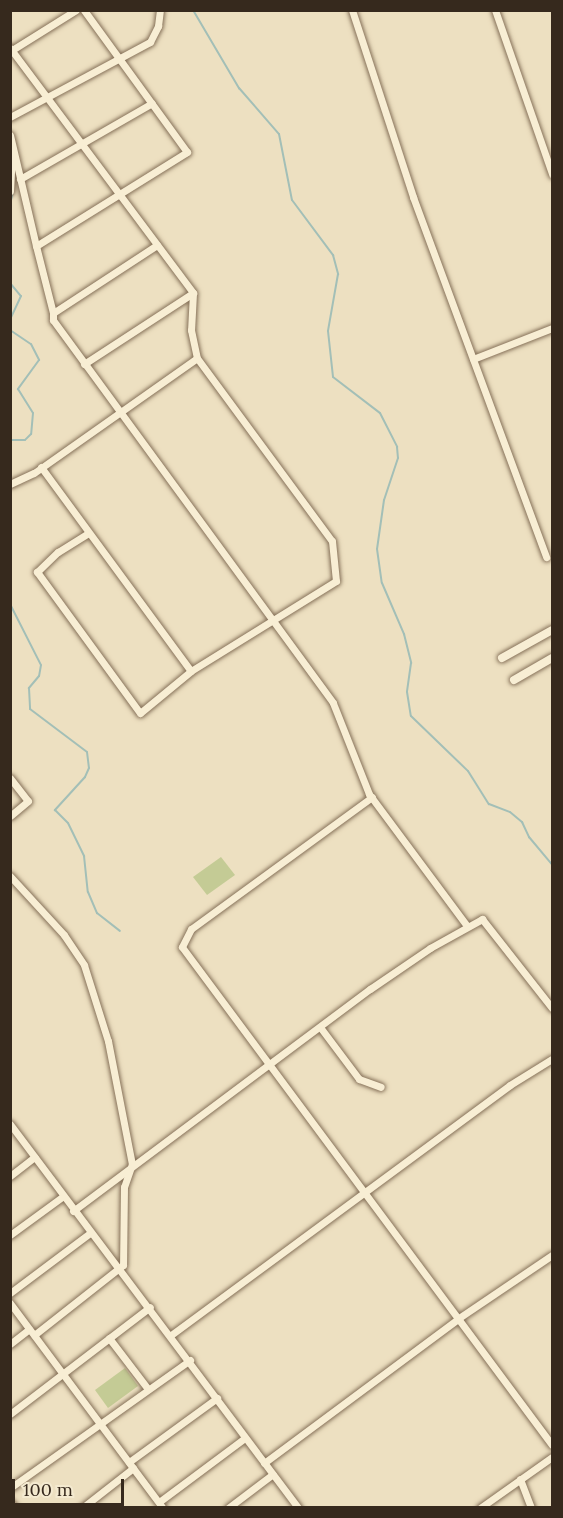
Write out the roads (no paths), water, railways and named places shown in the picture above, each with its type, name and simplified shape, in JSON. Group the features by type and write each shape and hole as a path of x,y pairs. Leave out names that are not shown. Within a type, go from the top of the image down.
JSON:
{"street":[{"path":"76,10 11,49 193,293 191,330 197,358 332,541 336,581 272,618 191,671 140,713 37,572 52,556 87,534"},
{"path":"36,246 187,152 84,10"},
{"path":"10,117 150,42 158,26 160,10"},
{"path":"351,10 473,360 546,557"},
{"path":"495,10 552,174"},
{"path":"20,179 152,103"},
{"path":"10,135 53,320 333,703 372,797 467,926"},
{"path":"10,191 12,144"},
{"path":"53,313 157,245"},
{"path":"84,364 193,293"},
{"path":"473,360 552,328"},
{"path":"10,484 41,467 118,410 197,358"},
{"path":"41,467 87,534 191,671"},
{"path":"502,658 552,630"},
{"path":"514,680 552,658"},
{"path":"10,778 28,801 10,816"},
{"path":"372,797 209,915 183,940 182,947 552,1445"},
{"path":"10,876 64,935 84,965 108,1041 132,1164 124,1187 124,1253 119,1270 32,1332 10,1344"},
{"path":"73,1211 99,1195 132,1164 421,953 482,919 552,1008"},
{"path":"320,1027 359,1079 381,1087"},
{"path":"171,1335 510,1085 552,1059"},
{"path":"10,1124 62,1197 190,1360 298,1508"},
{"path":"10,1176 34,1158"},
{"path":"10,1234 62,1197"},
{"path":"10,1293 90,1233"},
{"path":"264,1462 459,1318 552,1255"},
{"path":"10,1303 161,1505 246,1438"},
{"path":"10,1414 150,1307"},
{"path":"109,1338 148,1389"},
{"path":"10,1488 190,1360"},
{"path":"82,1508 131,1465 217,1398"},
{"path":"480,1508 552,1457"},
{"path":"228,1508 273,1474"},
{"path":"520,1479 531,1508"},
{"path":"10,1502 15,1508"}],"waterway":[{"path":"193,10 239,88 279,134 292,200 333,255 338,274 328,331 333,377 380,413 397,447 398,458 384,500 377,549 382,583 404,634 411,663 407,692 411,716 468,771 489,804 510,812 522,822 529,837 552,864"},
{"path":"10,204 13,192"},
{"path":"10,283 21,296 10,320"},
{"path":"10,330 31,344 39,360 18,389 33,413 31,434 25,440 10,440"},
{"path":"10,604 41,665 39,676 29,688 30,709 87,752 89,768 85,777 55,810 68,823 84,856 88,892 97,913 120,931"}]}
